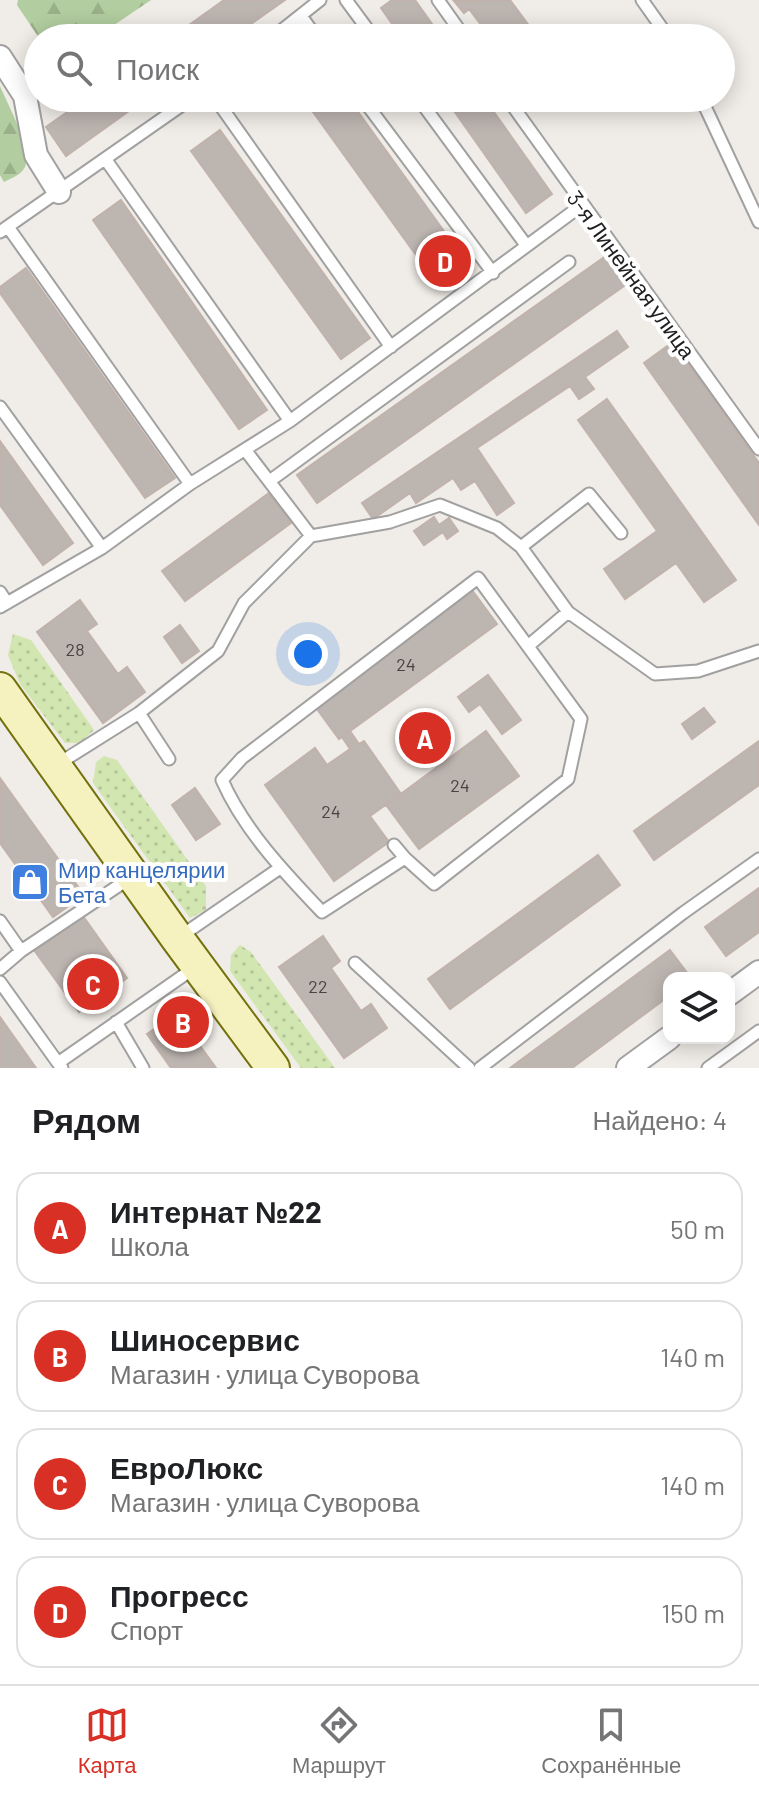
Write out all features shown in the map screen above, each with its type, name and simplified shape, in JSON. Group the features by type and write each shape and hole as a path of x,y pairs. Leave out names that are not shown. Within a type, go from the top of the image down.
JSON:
{"main road":[{"path":"0,689 273,1068"}],"street":[{"path":"0,57 24,94"},
{"path":"28,112 36,155 59,192"},
{"path":"735,990 759,972"},
{"path":"628,1068 663,1042"}],"lane":[{"path":"290,24 320,0"},
{"path":"346,0 364,24"},
{"path":"438,0 455,24"},
{"path":"642,0 659,24"},
{"path":"301,16 307,24"},
{"path":"173,112 2,230 190,484"},
{"path":"225,112 391,347"},
{"path":"372,112 493,273"},
{"path":"428,112 526,245"},
{"name":"3-я Линейная улица","path":"517,112 759,449"},
{"path":"708,112 759,222"},
{"path":"106,160 290,421"},
{"path":"2,601 102,548 190,484 290,421 582,205"},
{"path":"271,480 569,262"},
{"path":"0,407 102,548"},
{"path":"246,451 311,536"},
{"path":"521,547 589,494 621,533"},
{"path":"54,766 139,713 218,651 244,603 311,536 390,522 440,505 497,528 521,547 568,612 655,674 698,671 759,651"},
{"path":"394,845 434,884 568,779 581,719 478,578 242,758 222,780 231,800 280,868 322,912 405,858"},
{"path":"528,646 568,612"},
{"path":"139,713 169,759"},
{"path":"480,1068 759,859"},
{"path":"177,938 280,868"},
{"path":"0,969 21,951 134,876"},
{"path":"0,921 21,951"},
{"path":"355,963 469,1068"},
{"path":"0,982 60,1065 197,966"},
{"path":"116,1022 143,1068"},
{"path":"713,1067 759,1031"}],"green space":[{"path":"18,0 151,0 116,24 30,24 17,5"},
{"path":"0,86 22,138 27,159 21,172 4,182 0,175"},
{"path":"13,634 31,640 94,730 80,743 65,743 20,684 8,655"},
{"path":"104,756 117,760 206,886 206,910 190,918 93,783 96,762"},
{"path":"240,945 251,952 335,1068 301,1068 230,971 231,955"}],"building":[{"path":"224,0 285,0 251,24 191,24"},
{"path":"392,0 415,0 432,24 392,24 381,8"},
{"path":"510,0 528,24 480,24 469,9 464,13 454,1"},
{"path":"67,112 127,112 66,156 46,127"},
{"path":"313,112 358,112 469,266 439,287"},
{"path":"455,112 494,112 552,194 526,213"},
{"path":"220,130 370,338 341,359 191,151"},
{"path":"121,200 267,410 239,429 93,220"},
{"path":"610,253 631,281 317,503 297,475"},
{"path":"26,268 175,478 145,498 0,293 0,287"},
{"path":"617,331 628,347 585,377 594,389 579,399 570,386 477,448 514,503 497,515 475,481 461,490 453,478 416,503 410,493 373,519 362,503"},
{"path":"673,342 759,463 759,525 644,363"},
{"path":"607,399 736,580 704,602 676,563 625,599 604,569 657,531 578,420"},
{"path":"0,441 73,543 43,565 0,505"},
{"path":"269,493 291,523 185,601 162,571"},
{"path":"434,517 439,525 449,518 458,531 447,539 443,532 424,545 414,531"},
{"path":"472,590 497,624 339,739 314,705"},
{"path":"80,600 97,624 87,631 118,674 127,667 145,692 103,723 37,632"},
{"path":"180,625 199,651 182,663 164,637"},
{"path":"488,675 521,720 502,734 480,704 469,712 458,697"},
{"path":"704,708 715,722 692,739 682,724"},
{"path":"350,731 359,744 364,741 401,794 370,816 389,842 334,881 265,785 315,748 327,765 350,749 342,737"},
{"path":"486,731 519,776 419,849 386,805"},
{"path":"759,741 759,785 654,860 634,831"},
{"path":"0,778 84,895 53,917 0,843"},
{"path":"195,788 220,824 196,840 172,805"},
{"path":"598,855 620,885 450,1009 428,979"},
{"path":"759,888 759,932 726,956 705,927"},
{"path":"83,916 127,978 79,1012 34,950"},
{"path":"323,936 340,961 331,968 361,1011 371,1004 387,1028 344,1058 279,967"},
{"path":"670,950 686,972 663,972 663,1000 572,1068 510,1068"},
{"path":"177,1013 216,1068 171,1068 147,1034"},
{"path":"0,1017 36,1068 0,1068"}],"place":[{"name":"Прогресс","path":"445,261"},
{"name":"Интернат №22","path":"425,738"},
{"name":"Мир канцелярии Бета","path":"30,882"},
{"name":"ЕвроЛюкс","path":"93,984"},
{"name":"Шиносервис","path":"183,1022"}]}
